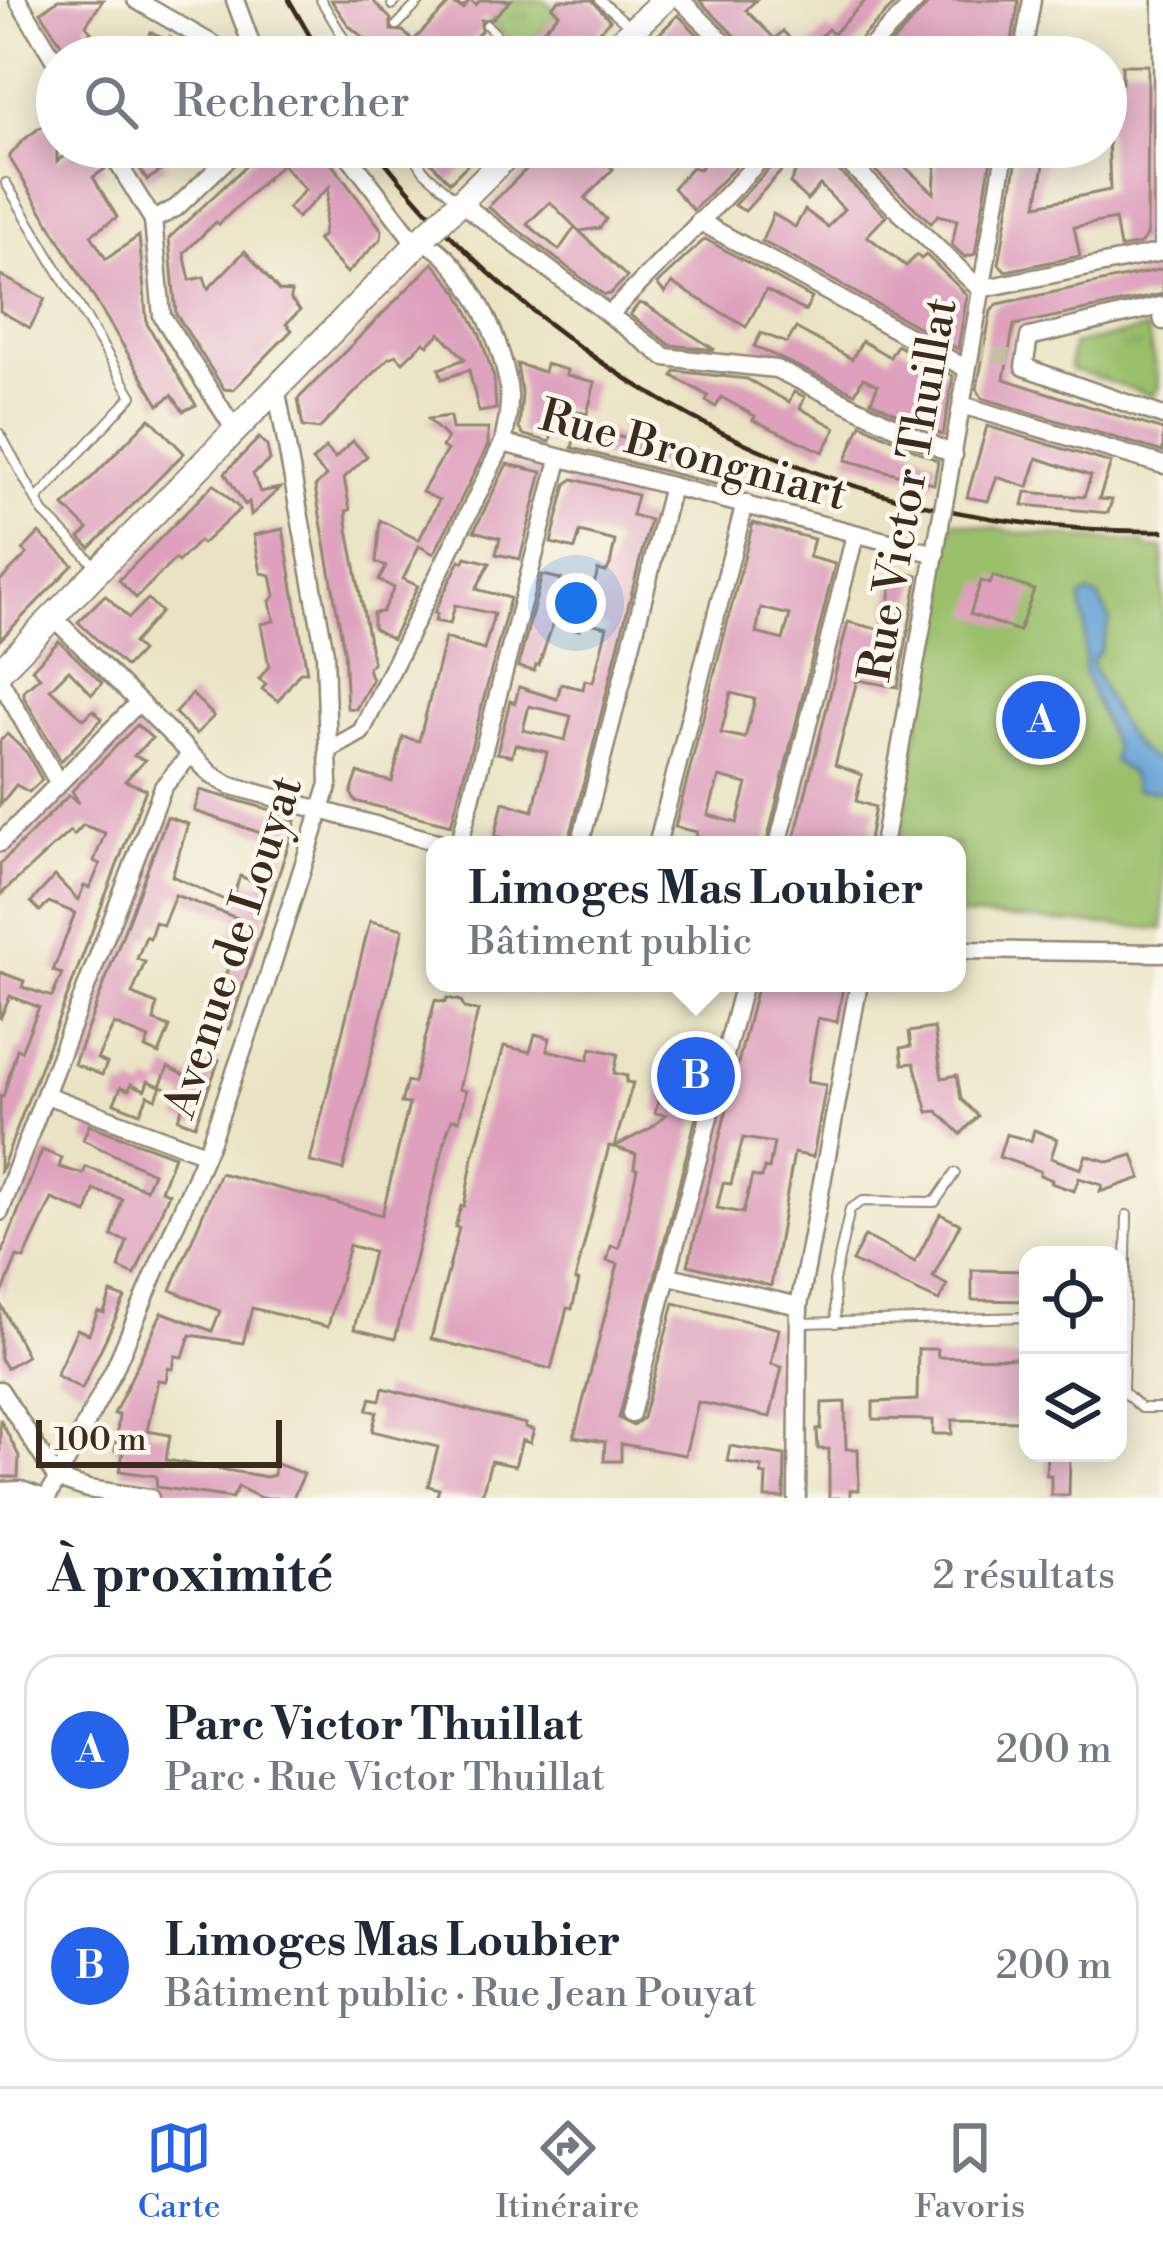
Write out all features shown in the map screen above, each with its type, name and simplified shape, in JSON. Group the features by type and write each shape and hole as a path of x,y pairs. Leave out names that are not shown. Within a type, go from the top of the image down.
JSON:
{"main road":[{"path":"624,36 664,0"},
{"path":"0,676 276,387 495,168"}],"street":[{"path":"18,0 40,36"},
{"path":"136,0 199,36"},
{"path":"235,0 248,36"},
{"path":"681,0 717,36"},
{"path":"882,36 917,0"},
{"path":"1026,36 1032,0"},
{"path":"854,168 980,289 1163,252 1162,0"},
{"path":"121,168 154,220 162,316 235,430"},
{"path":"154,220 176,208 218,168"},
{"path":"329,749 361,732 503,443 509,390 483,305 454,264 422,239 360,168"},
{"path":"609,315 752,168"},
{"name":"Rue Victor Thuillat","path":"885,836 1002,168"},
{"path":"456,206 665,357 776,369 954,454"},
{"path":"699,221 968,369"},
{"path":"1163,321 1160,306 1029,337 1024,367 1163,416"},
{"name":"Avenue de Louyat","path":"46,1498 115,1368 205,1154 263,993 329,784 325,653 276,387"},
{"path":"962,405 1163,465"},
{"name":"Rue Brongniart","path":"503,443 936,554"},
{"path":"461,836 559,460"},
{"path":"582,836 672,486"},
{"path":"659,836 745,503"},
{"path":"780,836 855,535"},
{"path":"53,617 191,754 229,785 426,839"},
{"path":"0,676 58,784"},
{"path":"0,843 139,702"},
{"path":"0,1212 163,787 191,754"},
{"path":"966,950 1163,953"},
{"path":"631,1414 742,992"},
{"path":"796,1498 798,1314 858,992"},
{"path":"46,1095 205,1154"},
{"path":"669,1276 798,1314"},
{"path":"0,1390 57,1479 150,1498"},
{"path":"0,1491 21,1490 46,1498"}],"lane":[{"path":"321,0 342,36"},
{"path":"397,25 422,0"},
{"path":"600,0 632,28"},
{"path":"487,25 498,36"},
{"path":"422,168 456,206"},
{"path":"6,183 132,396 36,500"},
{"path":"2,442 36,500 100,570"},
{"path":"836,1322 834,1281 850,1209 863,1201 935,1202 955,1173"},
{"path":"1127,1215 1123,1391 1141,1408 1163,1408"},
{"path":"798,1314 836,1322 1019,1317"}],"green space":[{"path":"511,0 545,0 564,19 537,36 505,36 490,21"},
{"path":"1147,329 1159,386 1153,396 1070,369 1072,345"},
{"path":"955,521 1019,533 1163,548 1163,929 966,916 966,836 900,836 950,526"}],"water":[{"path":"1088,594 1099,598 1110,620 1100,652 1091,661 1128,736 1138,749 1163,763 1163,792 1135,790 1131,774 1113,761 1114,747 1084,673 1080,598"}],"building":[{"path":"58,0 103,0 86,25 91,32 86,36 56,36 41,12"},
{"path":"331,0 372,0 391,19 391,30 408,36 361,36"},
{"path":"470,0 475,5 481,0 511,0 492,19 481,20 476,36 418,36 450,3 463,9"},
{"path":"559,0 592,0 610,20 595,36 537,36 559,14 552,7"},
{"path":"699,0 756,0 746,10 772,36 735,36"},
{"path":"866,0 899,0 863,36 821,36 828,29 833,34"},
{"path":"932,0 1019,0 1013,36 899,36"},
{"path":"678,15 699,36 657,36"},
{"path":"1127,65 1148,65 1147,236 1140,244 1120,248 1115,219 1074,227 1080,256 1006,271 999,264 1015,168 1043,168 1037,205 1110,190 1109,168 1127,168"},
{"path":"36,130 36,168 104,168 93,177 117,217 91,235 106,259 139,236 147,324 196,405 183,411 172,395 159,405 9,157"},
{"path":"139,168 165,168 147,180"},
{"path":"244,168 278,168 184,253 190,280 204,277 208,289 245,251 279,291 291,292 300,310 286,324 292,330 233,390 224,389 176,314 169,238"},
{"path":"286,168 335,168 382,230 381,239 347,273 317,240 323,235 329,187 297,218 288,208 305,190"},
{"path":"436,168 464,168 450,182"},
{"path":"528,168 612,168 585,198 606,219 600,228 579,231 627,277 604,295 488,207","holes":["550,202 575,227 559,250 527,224"]},
{"path":"691,168 734,168 693,210 673,188"},
{"path":"770,168 784,168 745,211 734,205"},
{"path":"798,168 836,168 886,216 867,236 906,266 917,255 921,259 926,255 967,295 958,349 762,241 773,214 795,227 805,210 828,227 844,209 820,185 807,200 790,183"},
{"path":"872,168 906,168 934,193 936,168 989,168 975,254 965,257 952,245 957,220 938,215 931,223"},
{"path":"705,239 812,298 805,311 766,290 746,327 672,283 665,293 657,284"},
{"path":"433,263 458,292 480,335 494,378 496,409 479,412 469,370 442,379 439,369 465,359 440,333 403,362 396,355 389,358 319,429 303,427 298,399"},
{"path":"1163,269 1163,294 1014,325 1004,379 1163,430 1163,452 982,398 977,389 991,311 998,304"},
{"path":"0,275 45,299 30,328 0,311"},
{"path":"639,303 715,350 670,345 630,315"},
{"path":"796,328 852,359 862,341 890,357 897,345 953,376 943,435 871,401 878,385 863,378 855,393 754,346 761,333 787,343"},
{"path":"517,364 544,372 546,364 595,382 587,414 559,407 550,442 524,435 519,429 522,395"},
{"path":"675,371 747,379 789,402 794,392 805,397 800,408 836,428 823,452 753,420 755,416 721,397 716,407 706,401 708,396 673,376"},
{"path":"450,416 452,429 488,429 488,445 434,554 419,546 403,579 418,586 392,639 373,628 373,613 382,612 394,588 379,580 386,567 376,562 380,520 419,540 439,500 422,492 447,450 442,447 447,438 428,419"},
{"path":"150,418 184,453 90,548 80,538 88,529 64,506"},
{"path":"578,424 735,468 734,489 572,448"},
{"path":"861,424 938,461 934,484 846,460"},
{"path":"987,426 1111,463 1099,499 1112,500 1108,513 1023,505 1026,492 1084,497 1091,476 1037,458 1028,487 997,477 988,501 967,497"},
{"path":"259,438 270,460 253,474 260,492 280,488 251,515 249,502 245,505 225,473"},
{"path":"353,441 367,456 344,478 350,510 346,511 373,663 368,668 372,680 356,709 347,708 344,650 315,487 326,476 312,461 326,448 335,458"},
{"path":"507,464 542,472 520,559 496,554 500,538 474,531"},
{"path":"573,479 637,495 632,515 650,520 570,836 495,836 503,802 533,811 547,752 515,744 512,756 497,753 510,701 515,703 519,687 557,699 561,684 583,689 585,680 593,682 607,627 580,621 579,630 553,623 539,665 534,671 518,667 542,575 561,579 558,590 565,591 563,600 588,606 598,570 606,572 610,565 615,541 580,532 575,549 551,543 566,484","holes":["529,706 571,716 565,740 523,730"]},
{"path":"214,484 240,509 202,544 199,541 178,562 175,559 136,598 119,580"},
{"path":"753,523 814,539 809,557 835,564 768,836 696,836 697,832 675,827","holes":["761,608 790,615 783,640 756,633","731,693 755,699 745,738 721,733","719,777 747,784 737,823 708,815"]},
{"path":"283,529 307,672 300,672 278,701 262,689 266,684 259,679 269,666 261,624 274,621 270,601 275,596 271,575 261,573 254,535"},
{"path":"39,533 73,565 0,640 0,581 27,554 23,550"},
{"path":"460,560 490,563 476,589 510,598 451,825 355,801 351,793 358,773 392,782 403,737 419,741 445,638 484,650 494,614 455,605 450,624 435,621 434,613"},
{"path":"893,571 918,576 898,687 857,680 835,765 862,775 856,801 875,807 870,836 795,836 848,622 886,631"},
{"path":"993,576 1034,590 1019,631 970,614 981,581 990,584"},
{"path":"105,595 129,618 148,599 161,612 133,643 141,651 126,667 78,622"},
{"path":"59,641 102,683 92,694 69,670 50,689 84,719 93,710 102,719 61,761 24,697 24,690 40,677 32,669"},
{"path":"192,694 214,716 196,734 175,713"},
{"path":"137,725 152,738 134,756 145,760 125,781 146,789 0,1173 0,1096 39,1007 10,996 0,1019 0,972 24,981 22,987 52,997 62,974 53,971 75,913 49,902 40,911 31,902 55,876 78,900 84,886 90,888 100,864 94,861 105,833 83,825 74,835 70,831 0,895 0,864 69,795 79,803 72,791"},
{"path":"7,734 27,753 42,780 29,792 16,785 0,805 0,741"},
{"path":"200,790 296,821 229,1029 216,1024 220,1012 211,1009 232,959 235,944 229,941 237,918 175,895 163,925 155,922 150,938 146,936 137,959 145,962 132,994 157,1004 154,1021 170,1027 159,1054 145,1048 149,1039 114,1024 97,1059 107,1063 102,1075 74,1064 167,817 188,824 172,876 231,903 240,876 259,884 276,838 194,811"},
{"path":"370,921 403,929 343,1170 310,1162"},
{"path":"756,992 842,992 837,1022 818,1018 807,1082 826,1085 813,1157 794,1153 771,1286 688,1265","holes":["743,1138 774,1143 769,1169 764,1168 762,1178 752,1176 743,1213 717,1208 723,1183 731,1184"]},
{"path":"447,998 478,1011 459,1089 466,1091 459,1120 452,1119 447,1133 395,1339 354,1329 373,1252 349,1245 328,1327 252,1308 243,1343 190,1335 183,1357 175,1356 173,1369 168,1368 166,1381 158,1380 147,1431 170,1435 166,1460 267,1477 274,1475 275,1463 304,1474 293,1498 261,1498 238,1487 232,1498 157,1487 156,1476 120,1471 123,1452 115,1451 119,1415 114,1414 162,1312 212,1331 220,1311 171,1290 220,1173 382,1215 409,1104 401,1103 407,1081 414,1083 435,1000 445,1002"},
{"path":"934,1028 942,1078 957,1075 961,1099 978,1116 961,1134 937,1111 928,1112 914,1063 903,1064 901,1048 911,1046 909,1032"},
{"path":"535,1034 550,1038 547,1050 588,1060 591,1048 618,1054 614,1073 633,1083 614,1147 609,1146 572,1309 567,1308 551,1369 431,1339 459,1228 455,1227 504,1046 530,1052"},
{"path":"200,1053 219,1060 195,1125 178,1119 186,1097 161,1086 156,1099 148,1095 140,1113 114,1103 121,1087 129,1090 131,1084 145,1090 148,1081 160,1086 168,1067 191,1078"},
{"path":"669,1057 709,1067 619,1418 633,1426 643,1418 674,1303 779,1329 771,1364 782,1367 770,1417 698,1402 685,1455 621,1444 621,1461 604,1461 605,1442 574,1437 618,1264 607,1261 611,1246 619,1248 637,1169 636,1154 614,1147 666,1115 655,1113"},
{"path":"89,1125 174,1156 161,1190 169,1193 135,1275 119,1268 127,1241 112,1236 122,1199 94,1190 87,1213 52,1199 24,1259 17,1257 0,1299 0,1259 42,1150 62,1158 59,1167 83,1174 86,1167 146,1189 153,1173 83,1140"},
{"path":"1034,1130 1057,1139 1051,1158 1081,1169 1086,1155 1109,1162 1133,1155 1141,1178 1100,1192 1102,1185 1079,1178 1074,1191 1051,1183 1040,1171 999,1157 1006,1134 1031,1141"},
{"path":"940,1214 960,1224 933,1277 947,1285 939,1301 852,1261 865,1236 915,1262"},
{"path":"972,1270 1019,1271 1019,1301 972,1300"},
{"path":"111,1293 125,1298 82,1389 56,1375 77,1329 89,1334"},
{"path":"0,1303 27,1356 6,1368 0,1358"},
{"path":"918,1349 937,1349 938,1357 1019,1358 1019,1421 952,1420 952,1434 933,1434 933,1420 873,1419 873,1402 917,1400"},
{"path":"383,1388 526,1424 534,1430 530,1443 522,1440 515,1466 491,1461 481,1498 436,1498 439,1489 428,1486 438,1447 372,1431 377,1412 367,1410 371,1398 380,1400"},
{"path":"845,1402 846,1449 858,1449 859,1490 850,1490 850,1498 829,1498 829,1449 818,1449 817,1429 821,1429 822,1403"},
{"path":"0,1419 19,1456 18,1477 0,1477"},
{"path":"730,1446 785,1455 784,1498 765,1498 762,1467 727,1461"},
{"path":"1047,1462 1070,1462 1069,1495 1051,1495 1051,1475 1046,1475"}],"tunnel":[{"path":"970,350 1025,360"}],"railway":[{"path":"289,0 310,36"},
{"path":"391,168 450,235 534,312 625,378 723,433 826,476 934,507 1047,525 1163,531"}],"place":[{"name":"Parc Victor Thuillat","path":"1041,720"},
{"name":"Limoges Mas Loubier","path":"696,1076"}]}
